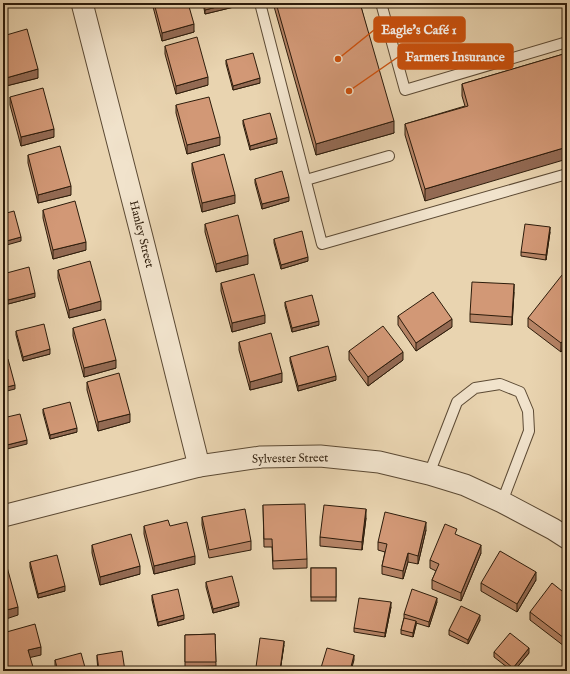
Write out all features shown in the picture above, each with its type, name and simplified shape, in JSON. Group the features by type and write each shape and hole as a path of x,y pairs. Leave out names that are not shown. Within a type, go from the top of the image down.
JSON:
{"street":[{"name":"Hanley Street","path":"82,3 199,466"},
{"name":"Sylvester Street","path":"3,516 199,466 261,457 320,456 379,462 429,474 465,485 502,502 567,538"}],"lane":[{"path":"260,3 322,244 567,174"},
{"path":"381,3 405,90 567,42"},
{"path":"306,180 389,156"},
{"path":"429,474 457,402 476,388 500,384 506,386 520,392 528,411 529,431 502,502"}],"building":[{"path":"154,3 188,3 194,24 162,33"},
{"path":"204,3 232,3 205,10"},
{"path":"276,3 360,3 394,121 316,144"},
{"path":"27,29 38,69 6,78 3,67 3,36"},
{"path":"197,37 208,77 176,86 165,46"},
{"path":"253,53 260,78 233,86 226,60"},
{"path":"567,53 567,147 425,189 405,124 468,106 462,84"},
{"path":"43,88 54,129 21,137 10,97"},
{"path":"209,97 220,137 187,145 176,105"},
{"path":"270,113 277,138 250,146 243,120"},
{"path":"60,146 71,186 38,195 28,155"},
{"path":"224,154 235,195 202,203 192,163"},
{"path":"3,166 6,178 3,179"},
{"path":"282,171 289,197 262,204 255,179"},
{"path":"75,201 86,242 53,250 43,210"},
{"path":"14,211 21,237 3,242 3,214"},
{"path":"238,215 248,255 216,264 205,224"},
{"path":"525,224 550,227 546,255 521,252"},
{"path":"302,231 308,257 281,265 274,239"},
{"path":"90,261 101,301 69,310 58,270"},
{"path":"29,267 35,293 8,300 3,274"},
{"path":"254,274 265,315 232,323 221,283"},
{"path":"562,275 567,278 567,336 561,343 528,318"},
{"path":"472,282 514,284 512,317 470,314"},
{"path":"433,292 452,319 416,343 398,316"},
{"path":"312,295 319,321 292,328 285,302"},
{"path":"105,319 116,360 84,368 73,328"},
{"path":"44,324 50,349 23,357 16,331"},
{"path":"383,326 403,352 368,377 349,351"},
{"path":"271,333 282,373 250,382 239,342"},
{"path":"328,346 336,376 298,386 290,357"},
{"path":"8,359 15,385 3,388 3,360"},
{"path":"119,373 130,414 98,422 87,382"},
{"path":"70,402 77,428 50,435 43,409"},
{"path":"20,414 27,440 3,446 3,418"},
{"path":"305,504 307,559 273,561 272,539 264,539 263,505"},
{"path":"324,505 366,509 362,542 320,537"},
{"path":"245,509 251,541 209,550 202,517"},
{"path":"385,512 426,522 418,556 408,553 403,571 382,566 387,544 378,542"},
{"path":"168,520 170,526 187,522 195,556 154,566 144,526"},
{"path":"445,524 457,529 455,534 481,545 461,593 432,580 439,564 430,560"},
{"path":"131,534 140,566 100,577 92,545"},
{"path":"500,551 536,572 517,604 481,583"},
{"path":"57,555 65,586 38,594 30,562"},
{"path":"7,567 18,607 3,611 3,568"},
{"path":"311,568 336,568 336,597 311,597"},
{"path":"232,576 239,602 213,609 206,582"},
{"path":"552,583 567,595 567,634 564,638 530,612"},
{"path":"178,589 184,615 158,622 152,595"},
{"path":"412,589 437,598 429,622 404,614"},
{"path":"359,598 391,602 385,633 354,628"},
{"path":"461,606 480,615 468,640 449,630"},
{"path":"404,618 416,621 413,633 401,630"},
{"path":"35,624 41,647 28,650 33,667 17,671 3,671 3,633"},
{"path":"510,633 529,648 513,668 494,652"},
{"path":"215,634 216,662 185,662 185,635"},
{"path":"260,638 284,641 280,670 256,667"},
{"path":"327,648 354,655 350,671 320,671"},
{"path":"122,651 125,671 99,671 97,655"},
{"path":"81,653 86,671 58,671 55,660"}],"place":[{"name":"Eagle's Café 1","path":"338,59"},
{"name":"Farmers Insurance","path":"349,91"}]}
